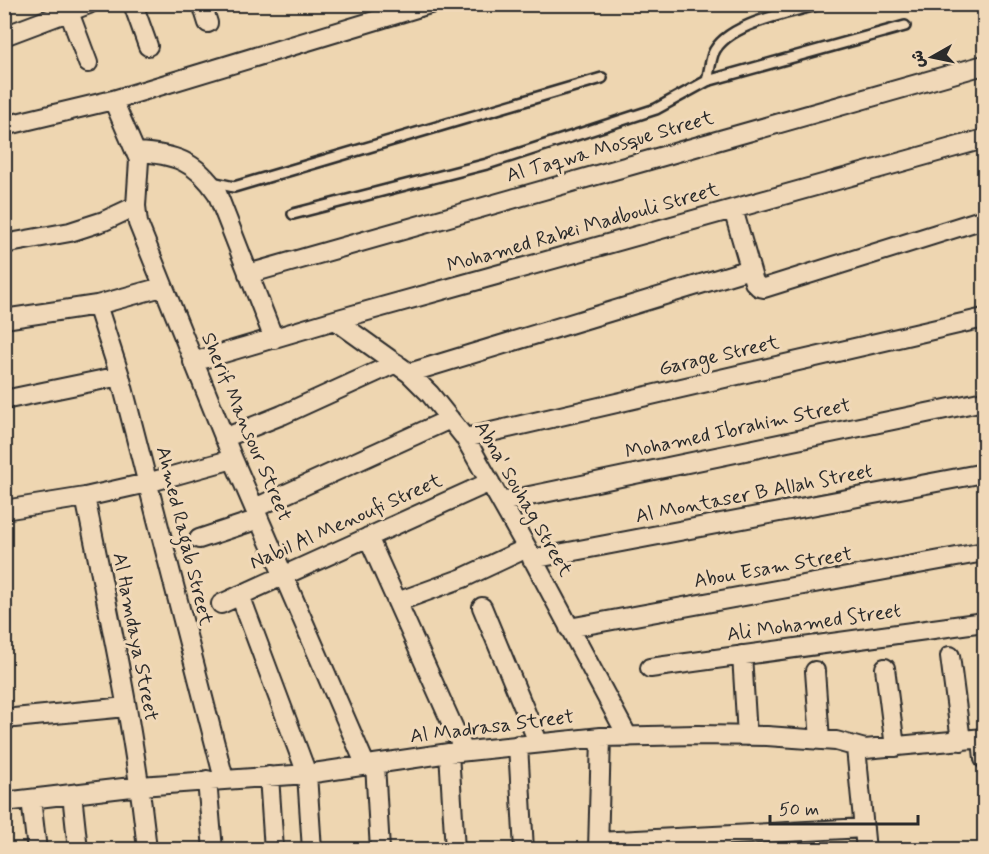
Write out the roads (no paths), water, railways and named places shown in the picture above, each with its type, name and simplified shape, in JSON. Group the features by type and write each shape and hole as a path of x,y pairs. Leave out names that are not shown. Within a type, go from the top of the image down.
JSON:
{"street":[{"path":"4,36 89,4"},
{"path":"133,4 148,46"},
{"path":"202,4 208,23"},
{"path":"4,126 114,100 430,4"},
{"path":"69,12 88,63"},
{"name":"Al Taqwa Mosque Street","path":"248,273 984,65"},
{"name":"Sherif Mansour Street","path":"114,100 137,152 140,170 136,206 138,223 162,286 233,459 371,765 381,849"},
{"name":"Mohamed Rabei Madbouli Street","path":"194,362 335,320 984,139"},
{"path":"137,152 156,153 193,165 209,181 217,193 274,339"},
{"path":"4,244 70,232 104,221 136,206"},
{"path":"733,209 753,282 759,287 769,287 984,219"},
{"path":"224,438 403,368 750,269"},
{"path":"4,319 97,305 162,286"},
{"name":"Ahmed Ragab Street","path":"97,305 120,376 147,483 215,780 213,849"},
{"name":"Garage Street","path":"465,438 984,318"},
{"name":"Abna' Souhag Street","path":"335,320 403,368 465,438 628,737"},
{"path":"4,400 120,376"},
{"name":"Mohamed Ibrahim Street","path":"501,502 984,400"},
{"path":"199,539 450,419"},
{"path":"4,510 85,497 147,483 233,459"},
{"name":"Al Montaser B Allah Street","path":"397,602 529,554 984,473"},
{"name":"Nabil Al Menoufi Street","path":"221,604 490,482"},
{"name":"Al Hamdaya Street","path":"85,497 140,786 147,849"},
{"path":"368,537 397,602 457,752 455,849"},
{"name":"Abou Esam Street","path":"569,628 984,552"},
{"path":"240,595 307,774 312,849"},
{"path":"482,607 538,742"},
{"name":"Ali Mohamed Street","path":"650,668 984,622"},
{"path":"742,656 747,736"},
{"path":"950,656 961,741"},
{"path":"885,668 895,747"},
{"path":"815,671 820,740"},
{"path":"4,719 126,707"},
{"name":"Al Madrasa Street","path":"4,802 140,786 307,774 457,752 601,737 747,736 836,741 865,749 983,738"},
{"path":"601,737 598,846 864,828"},
{"path":"983,738 984,759"},
{"path":"518,745 524,849"},
{"path":"856,748 866,849"},
{"path":"269,776 274,849"},
{"path":"72,794 78,849"},
{"path":"31,799 37,849"}],"lane":[{"path":"707,81 714,53 723,41 736,31 751,24 820,4"},
{"path":"293,214 499,160 656,109 707,81 905,26"},
{"path":"209,181 234,187 602,78"}]}
